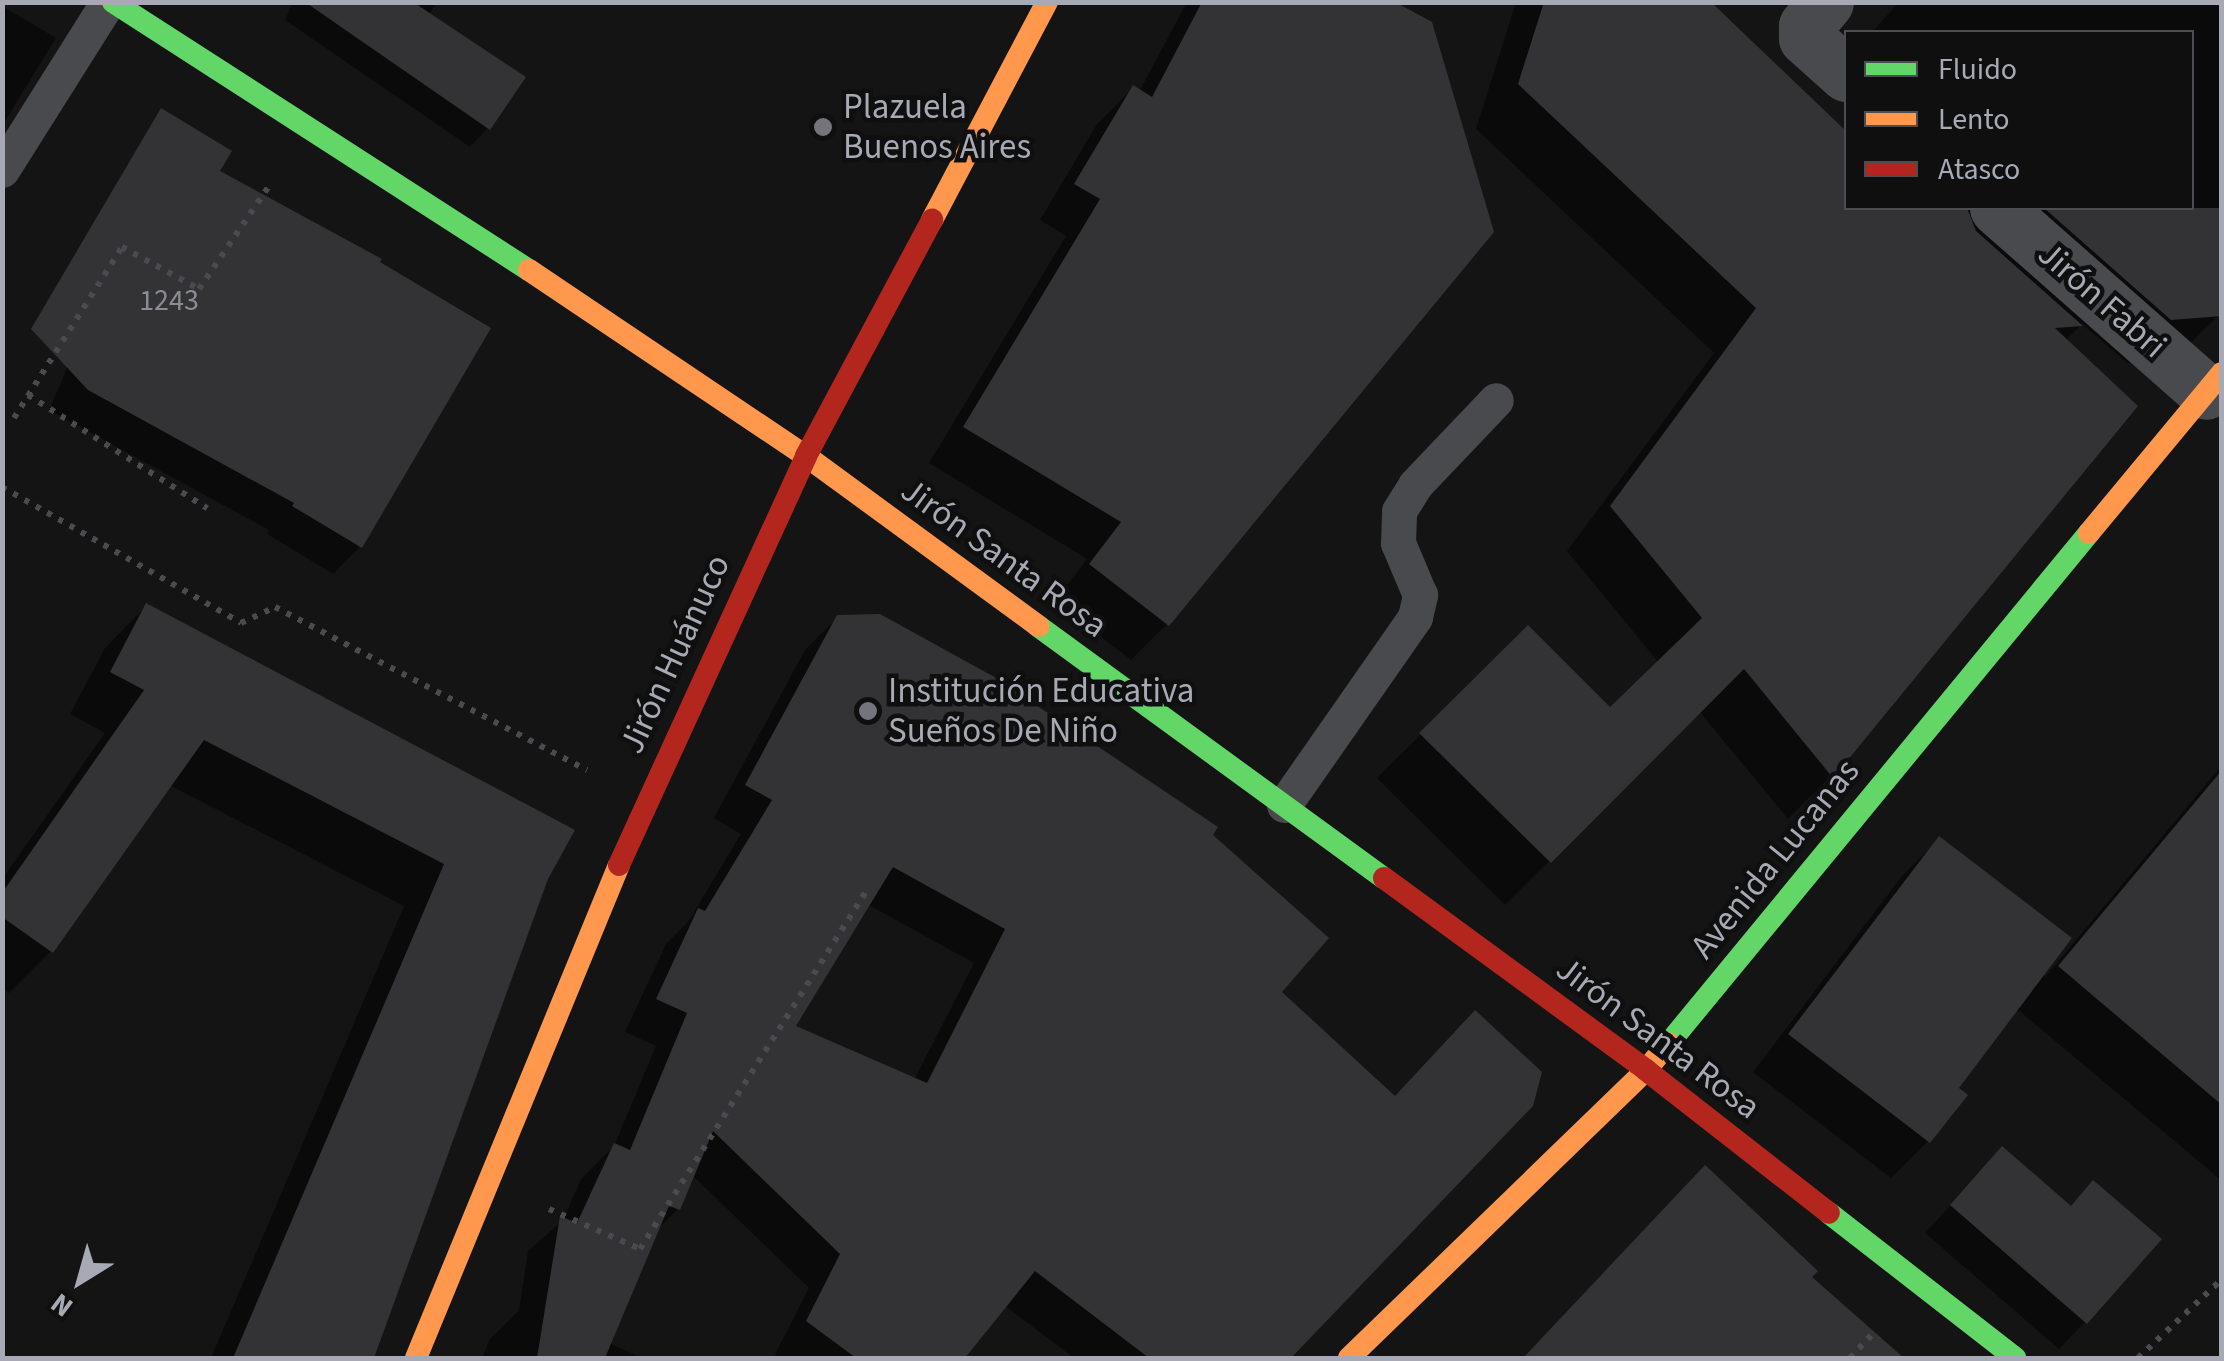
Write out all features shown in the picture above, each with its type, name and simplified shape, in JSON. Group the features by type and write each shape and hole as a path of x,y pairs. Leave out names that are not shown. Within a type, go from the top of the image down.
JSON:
{"street":[{"name":"Jirón Santa Rosa","path":"110,2 309,128 806,456 1646,1070 2015,1358"},
{"name":"Jirón Huánuco","path":"416,1358 646,801 806,456 1047,2"},
{"path":"1826,2 1806,26 1806,38 1844,72"},
{"name":"Jirón Fabri","path":"1999,210 2214,382"},
{"name":"Avenida Lucanas","path":"1349,1358 1646,1070 2214,382"}],"lane":[{"path":"2,170 110,2"},
{"path":"1284,805 1415,617 1420,596 1398,543 1399,510 1415,485 1496,400"}],"path":[{"path":"14,418 122,247 199,289 309,128"},
{"path":"28,395 207,508"},
{"path":"2,487 240,623 275,606 646,801"},
{"path":"488,1182 640,1249 866,892"},
{"path":"2138,1358 2222,1278"}],"building":[{"path":"305,2 413,2 526,77 490,130"},
{"path":"1202,2 1395,2 1432,22 1494,232 1169,626 1089,564 1121,522 963,427 1100,199 1074,184 1133,85 1152,97"},
{"path":"1544,2 1711,2 1844,129 1844,210 1968,210 1976,231 2083,326 2055,328 2138,406 1833,778 1744,669 1551,863 1419,733 1528,625 1610,707 1702,618 1610,506 1756,308 1518,84"},
{"path":"161,108 232,151 220,171 382,259 380,262 491,328 362,548 292,506 294,503 88,390 31,329"},
{"path":"2222,208 2222,316 2171,320 2046,210"},
{"path":"146,603 575,830 548,879 374,1358 233,1358 444,864 204,740 53,953 2,917 2,893 144,690 110,672"},
{"path":"880,614 1038,701 1036,705 1218,827 1213,835 1329,938 1282,992 1395,1096 1475,1010 1542,1072 1533,1106 1291,1358 1149,1358 1035,1271 965,1358 856,1358 806,1321 840,1254 713,1131 680,1210 669,1206 605,1358 537,1358 560,1216 577,1223 614,1143 630,1150 687,1013 656,999 698,908 705,911 772,800 745,785 837,615","holes":["893,867 1005,929 927,1083 796,1026"]},
{"path":"2222,770 2222,1105 2058,966"},
{"path":"1939,836 2072,938 1959,1088 1968,1095 1930,1143 1788,1034"},
{"path":"2002,1146 2071,1206 2093,1180 2162,1239 2087,1324 1950,1205"},
{"path":"1705,1165 1818,1271 1812,1277 1904,1358 1523,1358"}],"traffic: fast":[{"path":"113,2 529,270"},
{"path":"1669,1043 2089,533"},
{"path":"1038,626 1384,878"},
{"path":"1829,1213 2015,1358"}],"traffic: slow":[{"path":"932,220 1047,2"},
{"path":"529,270 806,456 1038,626"},
{"path":"2089,533 2222,373"},
{"path":"416,1358 619,865"},
{"path":"1349,1358 1646,1070 1669,1043"}],"traffic: jam":[{"path":"619,865 806,456 932,220"},
{"path":"1384,878 1646,1070 1829,1213"}],"place":[{"name":"Plazuela Buenos Aires","path":"823,127"},
{"name":"Institución Educativa Sueños De Niño","path":"868,711"}]}
